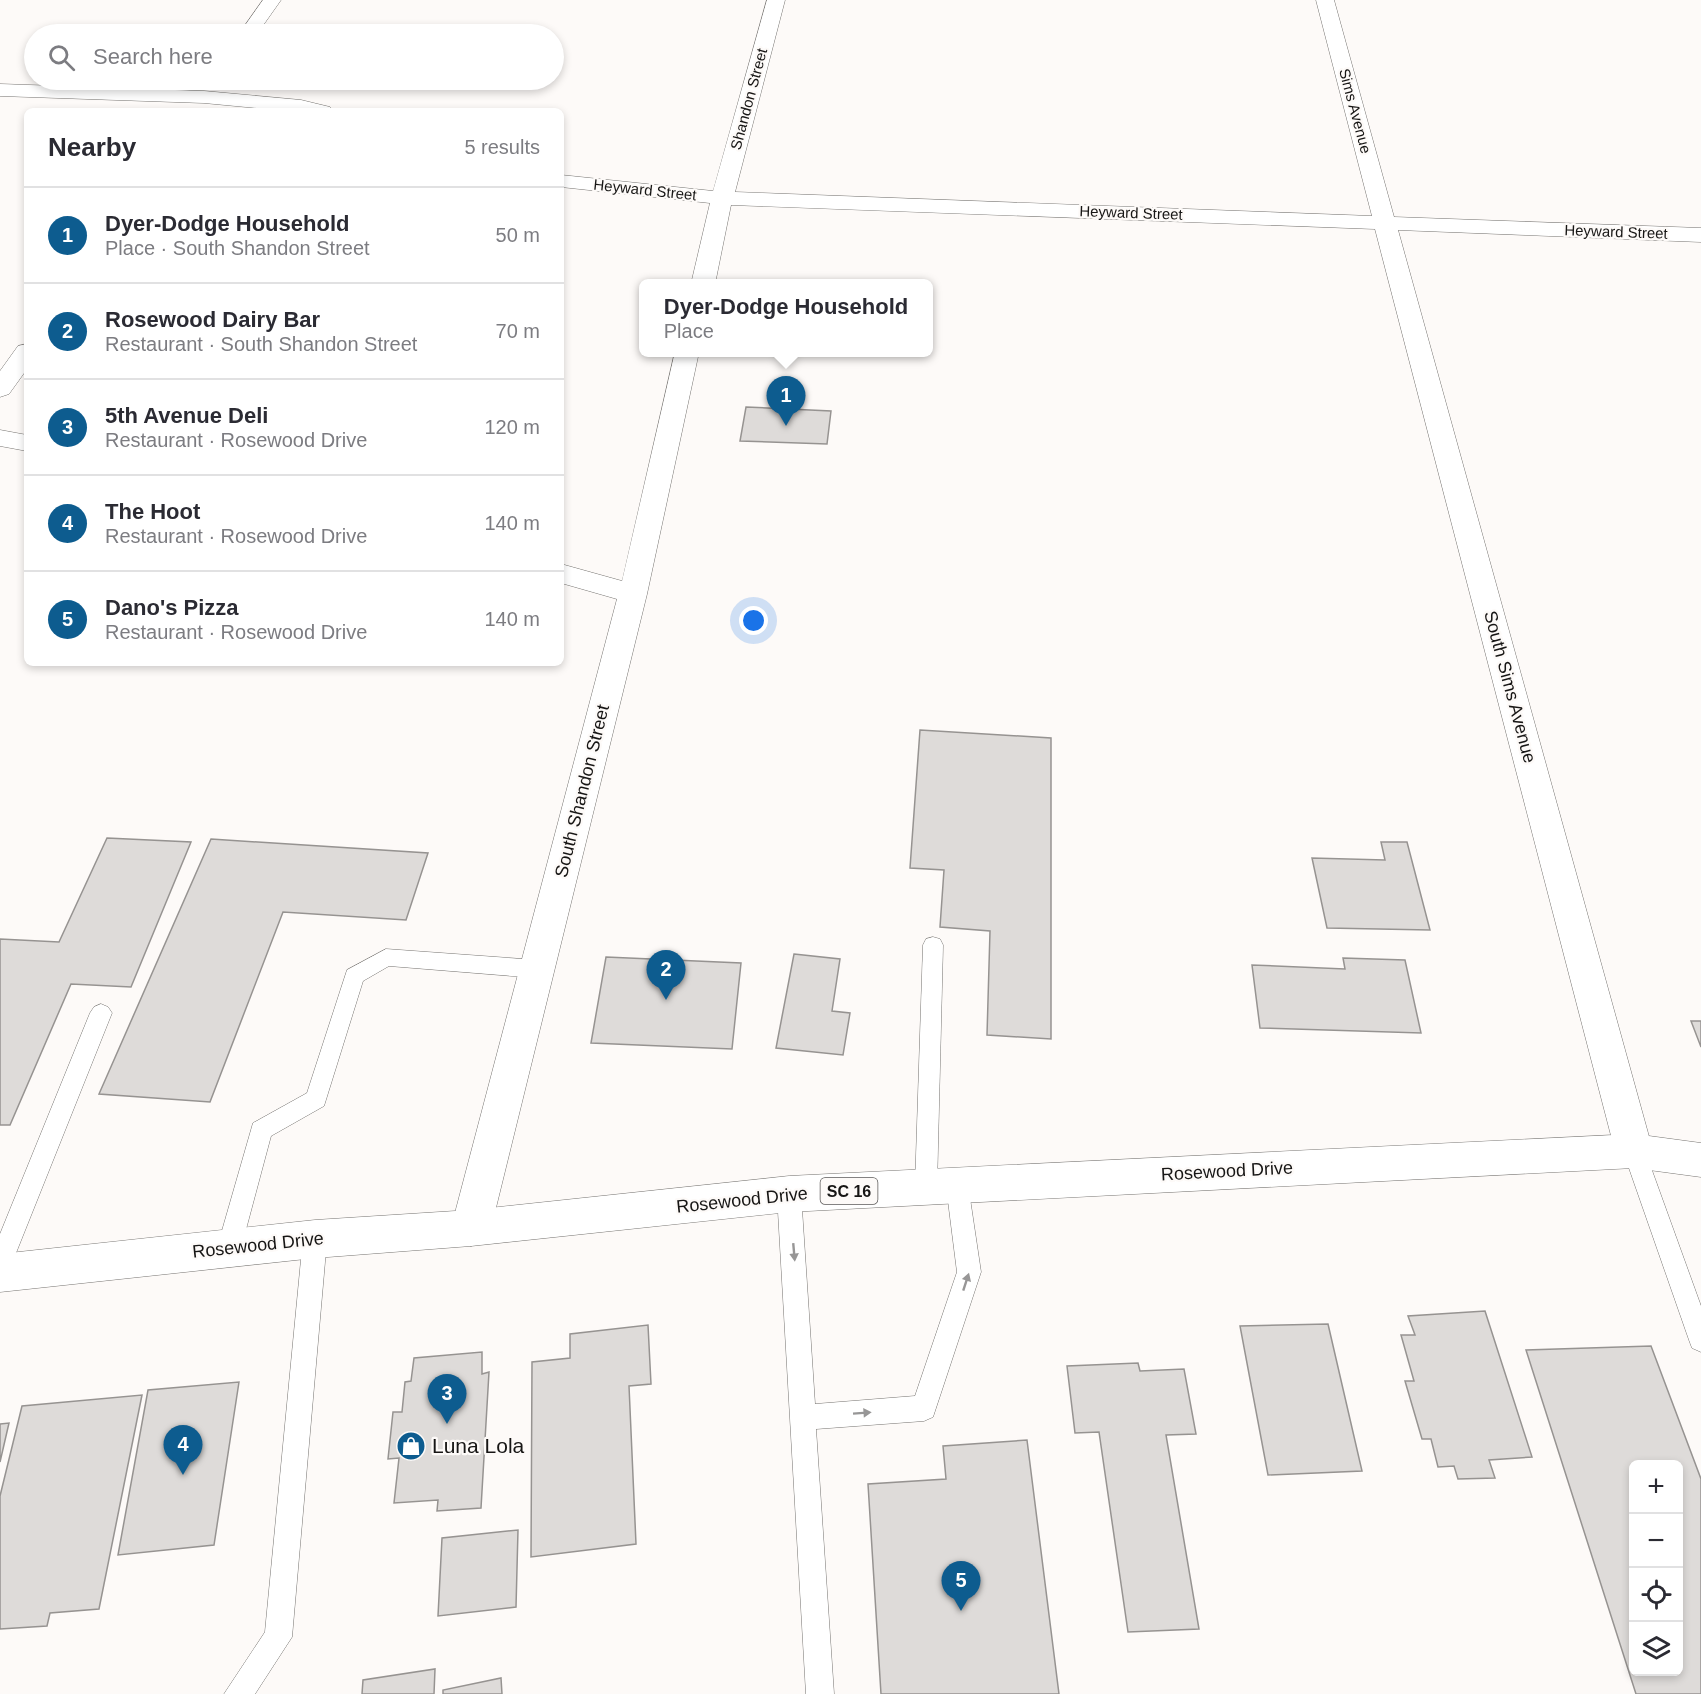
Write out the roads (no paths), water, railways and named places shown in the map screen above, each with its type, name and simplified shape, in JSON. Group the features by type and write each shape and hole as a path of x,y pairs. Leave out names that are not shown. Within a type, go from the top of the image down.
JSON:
{"street":[{"path":"255,24 272,0"},
{"name":"Shandon Street","path":"722,198 776,0"},
{"name":"Sims Avenue","path":"1325,0 1385,223"},
{"path":"0,90 199,104 310,108"},
{"path":"199,104 209,90"},
{"name":"Heyward Street","path":"564,181 722,198 1701,235"},
{"path":"704,279 722,198"},
{"name":"South Sims Avenue","path":"1385,223 1634,1151"},
{"path":"0,389 24,355"},
{"name":"South Shandon Street","path":"471,1228 633,594 686,357"},
{"path":"0,438 24,442"},
{"path":"564,574 633,594"},
{"name":"Rosewood Drive","path":"0,1273 315,1239 471,1228 789,1194 1634,1151 1701,1160"}],"lane":[{"path":"804,1417 924,1408 969,1272 942,1186 933,945"},
{"path":"229,1248 261,1130 316,1099 354,976 386,957 537,969"},
{"path":"0,1263 101,1013"},
{"path":"1634,1151 1701,1340"},
{"path":"789,1194 820,1694"},
{"path":"238,1694 278,1637 315,1239"}],"place":[{"name":"Dyer-Dodge Household","path":"786,426"},
{"name":"Rosewood Dairy Bar","path":"666,1000"},
{"name":"5th Avenue Deli","path":"447,1424"},
{"name":"Luna Lola","path":"411,1446"},
{"name":"The Hoot","path":"183,1475"},
{"name":"Dano's Pizza","path":"961,1611"}]}
